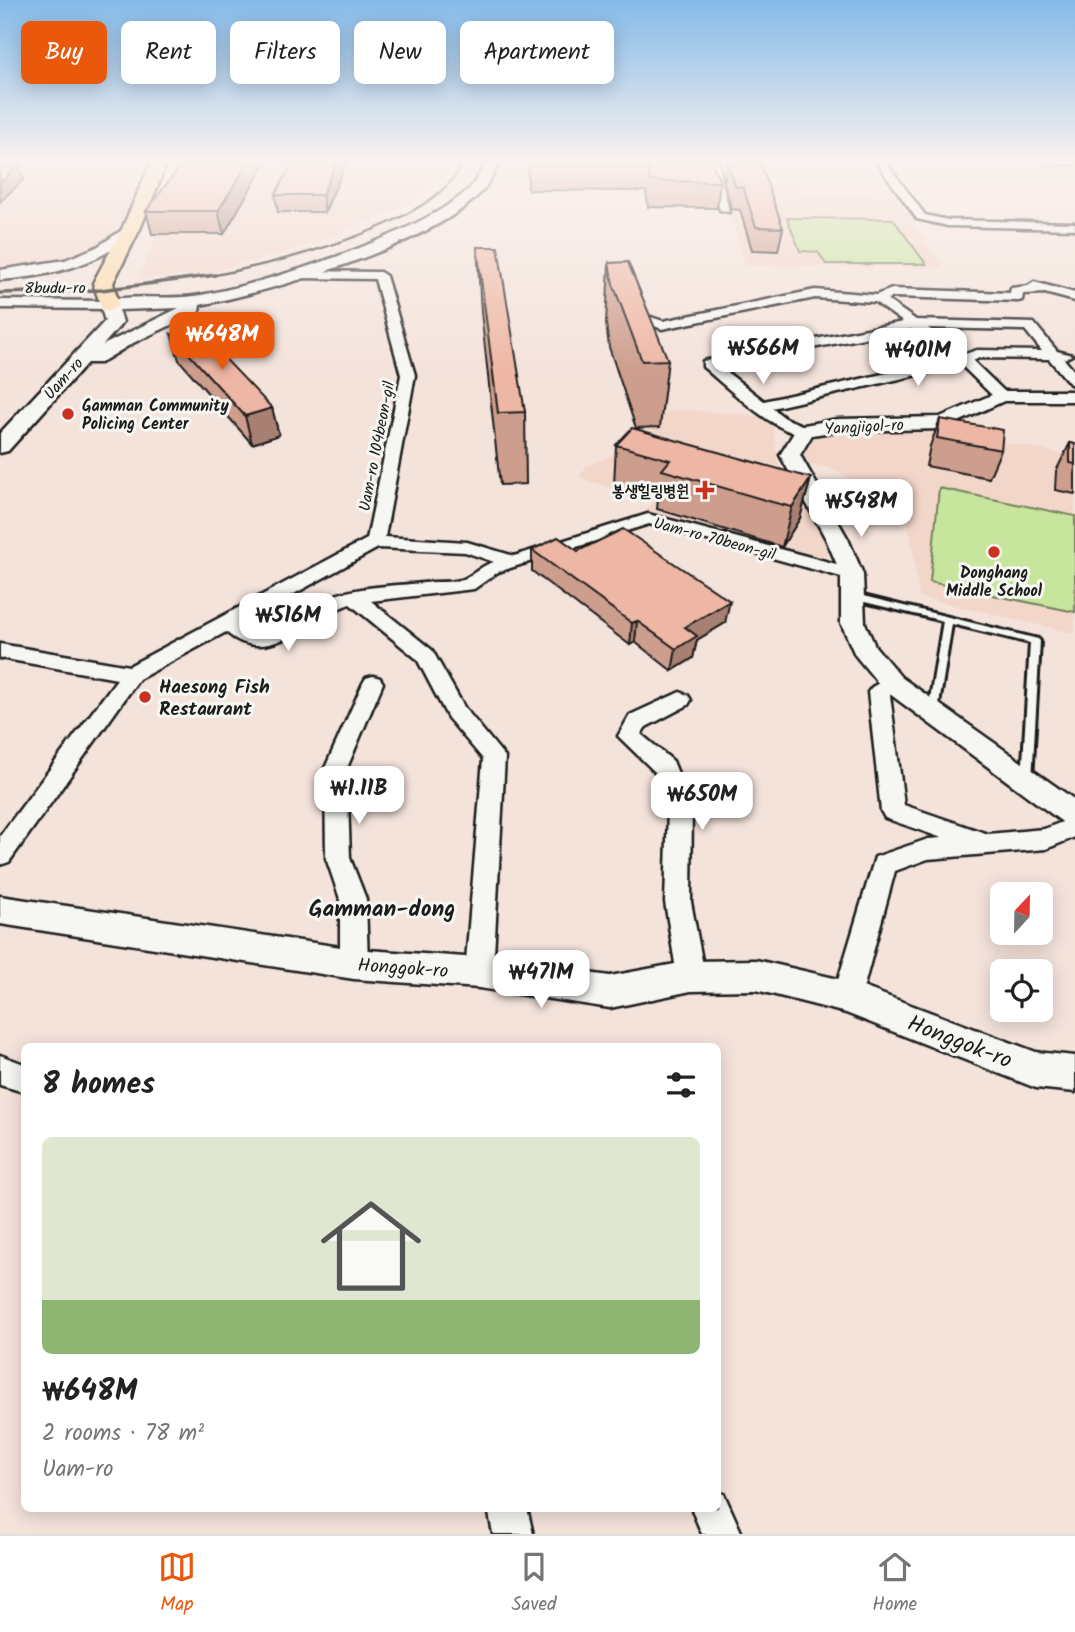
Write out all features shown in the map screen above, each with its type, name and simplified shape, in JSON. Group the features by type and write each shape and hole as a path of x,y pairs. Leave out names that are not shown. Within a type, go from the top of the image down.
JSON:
{"main road":[{"path":"0,275 46,269 83,259 118,242 128,232"},
{"path":"109,305 103,283 130,232"},
{"path":"109,305 143,232"},
{"path":"109,305 250,279 356,247 390,232"},
{"path":"109,305 193,301 223,294 297,274 405,232"},
{"path":"0,280 56,274 114,260 136,249"},
{"path":"65,376 125,339 223,294"},
{"name":"Uam-ro","path":"0,446 114,322 109,305"}],"street":[{"name":"Uam-ro 104beon-gil","path":"297,274 380,276 408,375 375,542"},
{"path":"1028,284 1075,297"},
{"path":"626,313 662,325 815,294 878,299 892,293 1018,297 1015,291 1047,289"},
{"path":"878,299 964,360 1001,396"},
{"name":"8budu-ro","path":"0,304 109,305"},
{"path":"804,432 780,421 708,364 915,324 1029,326 1075,381"},
{"path":"760,406 964,360 977,354 1075,355"},
{"name":"Yangjigol-ro","path":"1075,396 1001,396 943,423 838,425 804,432 790,455 837,539 851,585 853,623 864,649 892,683 1075,816"},
{"name":"Uam-ro 70beon-gil","path":"353,597 467,585 491,568 648,519 851,585"},
{"path":"0,855 132,674 375,542 467,547 514,562"},
{"path":"227,622 243,636 270,637 288,632 328,605 353,597 425,655 456,712 494,757 479,973"},
{"path":"0,651 132,674"},
{"path":"354,964 353,899 338,858 336,768 373,683"},
{"path":"892,683 879,692 893,811 993,846"},
{"path":"680,700 638,721 629,736 665,767 680,808 678,902 691,976"},
{"path":"847,997 884,864 928,849 993,846 1046,839 1075,827"},
{"name":"Honggok-ro","path":"0,910 354,964 479,973 610,992 691,976 756,975 847,997 1037,1070 1075,1074"},
{"path":"0,1070 21,1077"},
{"path":"508,1512 513,1534"},
{"path":"712,1512 722,1534"}],"lane":[{"path":"851,585 948,620 1035,641 1027,780"},
{"path":"933,711 948,620"}],"shaded area":[{"path":"0,232 124,232 123,235 73,261 0,273"},
{"path":"157,232 345,232 316,244 205,274 139,279"},
{"path":"735,232 919,232 944,268 746,266"},
{"name":"봉생힐링병원","path":"676,409 772,417 778,463 833,551 822,558 645,512 652,502 579,477 587,466 640,442 646,428 658,416"},
{"name":"Donghang Middle School","path":"944,430 1075,456 1075,634 919,597 906,506 827,467 804,465 798,456 819,432"}],"green space":[{"path":"792,232 902,232 926,264 826,264 818,252 800,251"},
{"path":"939,488 1075,516 1075,612 930,582"}],"building":[{"path":"477,247 498,247 525,412 498,413"},
{"path":"628,262 668,360 642,361 613,284 609,263"},
{"path":"196,328 272,408 245,416 171,334"},
{"path":"940,419 1003,430 1001,450 937,438"},
{"path":"632,428 811,478 792,507 772,502 662,470 670,460 616,445"},
{"path":"1070,443 1075,444 1075,464 1070,463"},
{"path":"623,529 730,601 685,627 697,636 676,649 637,621 632,623 532,550 558,537 578,551"}],"railway":[{"path":"206,277 310,252 367,232"},
{"path":"0,293 101,290 215,275"}],"place":[{"name":"Gamman Community Policing Center","path":"68,414"},
{"name":"봉생힐링병원","path":"705,490"},
{"name":"Donghang Middle School","path":"994,552"},
{"name":"Haesong Fish Restaurant","path":"145,697"}],"district":[{"name":"Gamman-dong","path":"382,908"}]}
